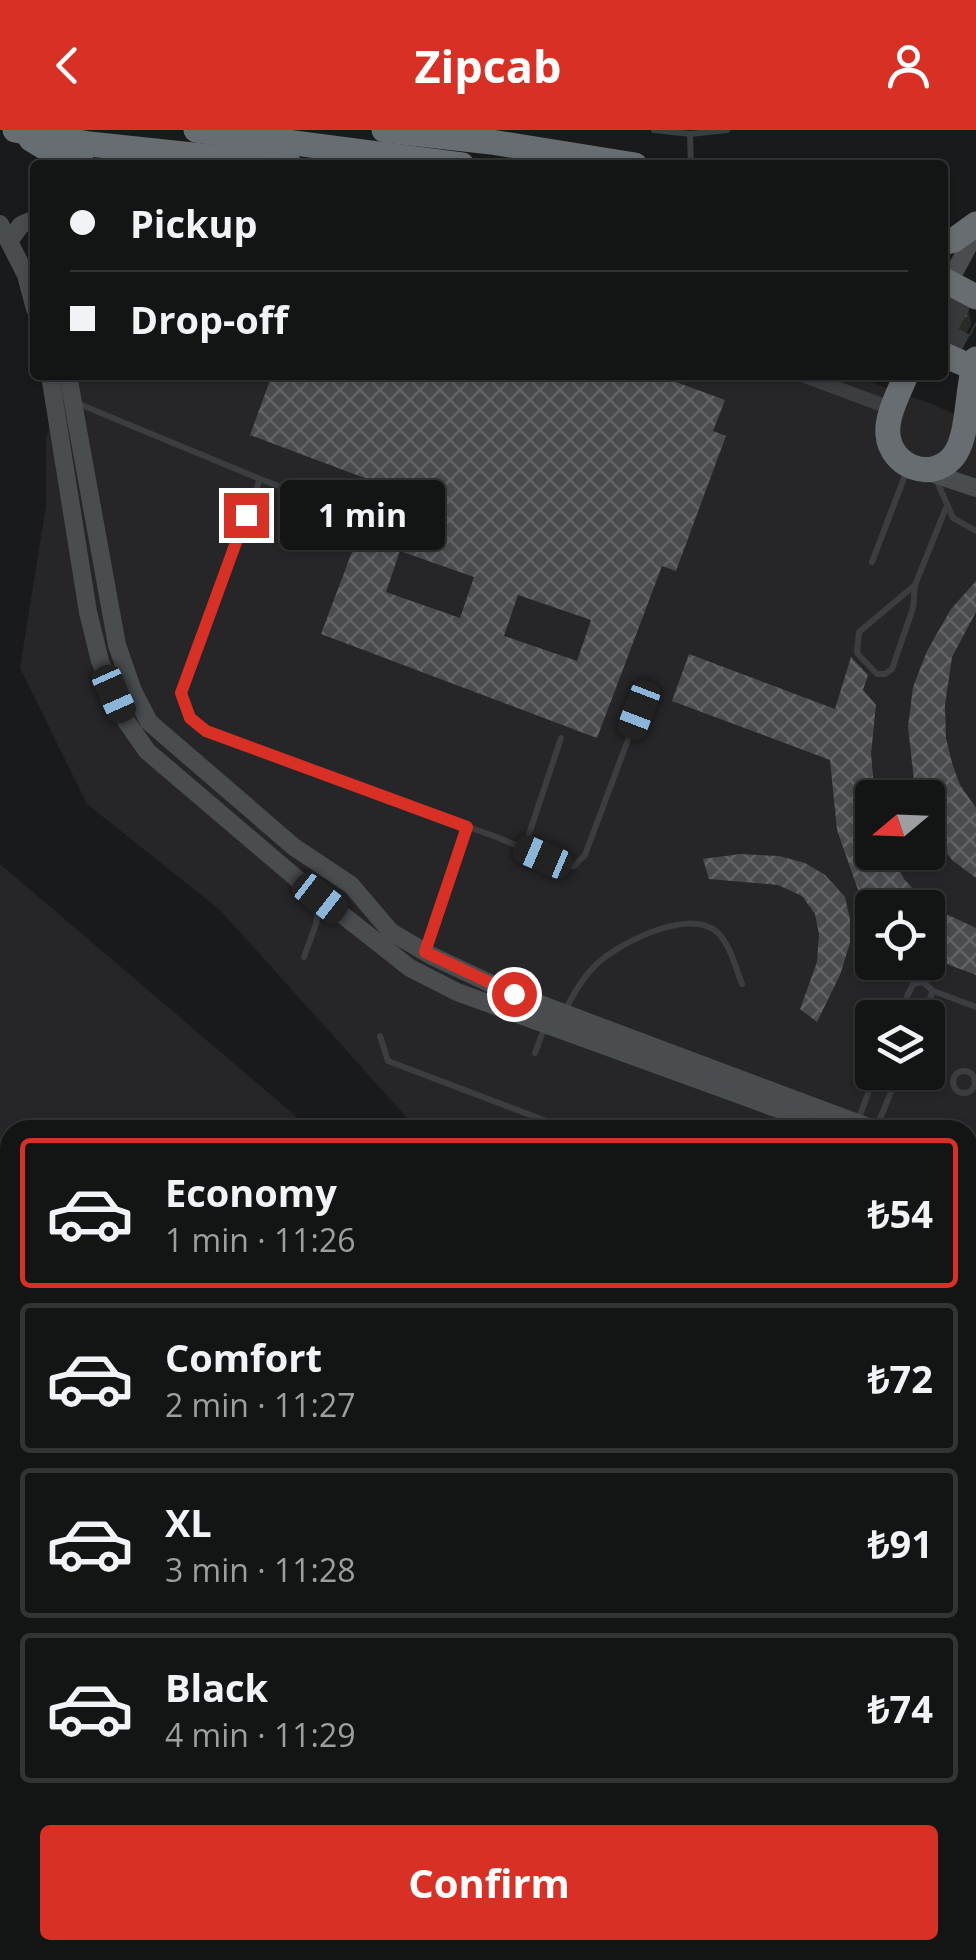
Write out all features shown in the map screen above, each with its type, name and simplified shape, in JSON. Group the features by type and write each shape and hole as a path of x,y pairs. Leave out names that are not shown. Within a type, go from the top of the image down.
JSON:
{"highway":[{"path":"17,130 65,160"},
{"path":"17,130 89,144 242,160"},
{"path":"196,130 424,160"},
{"path":"384,130 604,160"},
{"path":"948,242 976,224"},
{"path":"948,285 976,297"},
{"path":"899,387 888,436 894,454 922,470 953,458 969,443 975,366 948,356"}],"street":[{"path":"8,240 30,220"},
{"path":"948,277 976,232"},
{"path":"8,240 30,264"},
{"path":"8,240 30,290"},
{"path":"51,380 88,612 100,661 126,721 147,751 320,898 410,968 457,992 808,1120"},
{"path":"69,380 117,645 133,691 150,722 294,846 341,878 391,932 425,952 514,994 844,1120"},
{"path":"842,380 899,387"},
{"path":"922,470 976,488"},
{"path":"320,898 331,881 341,878"},
{"path":"339,912 358,894"}],"lane":[{"path":"654,130 690,134 727,130"},
{"path":"690,134 690,160"},
{"path":"71,400 359,516"},
{"path":"872,562 922,470 953,518 976,530"},
{"path":"260,479 181,693 190,718 206,731 562,865 574,866 585,854 639,710"},
{"path":"915,585 859,632 857,653 877,674 892,669 913,608 915,585 946,508"},
{"path":"524,849 562,738"},
{"path":"425,952 467,827"},
{"path":"304,956 316,924 320,898"},
{"path":"316,924 339,912"},
{"path":"564,1013 576,988 601,961 635,939 682,923 699,923 718,933 742,984"},
{"path":"905,1000 913,984 922,982 934,991 976,1007"},
{"path":"930,1000 934,991"},
{"path":"535,1054 545,1025"},
{"path":"380,1036 388,1061 544,1120"},
{"path":"869,1120 873,1090"},
{"path":"873,1120 889,1090"}],"shaded area":[{"path":"62,380 865,380 976,424 976,1120 409,1120 220,910 87,804 20,668 46,506 46,439"},
{"path":"0,864 300,1120 0,1120"}],"green space":[{"path":"953,299 969,311 971,325 963,338 948,340 948,300"}],"building":[{"path":"270,380 671,380 725,400 713,431 726,436 676,571 662,566 597,738 321,634 378,483 250,435","holes":["400,551 474,577 460,618 386,592","518,595 591,620 577,661 504,636"]},
{"path":"976,581 976,612 952,657 945,705 952,763 960,785 976,808 976,878 945,850 945,780 914,780 908,727 913,687 927,651 951,609"},
{"path":"689,654 835,709 851,657 868,675 863,690 876,705 871,754 873,780 855,780 855,870 899,870 914,890 858,890 837,830 830,760 672,701"},
{"path":"740,854 779,856 805,863 825,875 845,897 850,943 840,975 817,1022 800,1009 817,962 819,934 815,914 802,896 778,885 709,879 703,859"},
{"path":"945,913 976,928 976,975 945,963"}],"tunnel":[{"path":"948,310 976,325"},
{"path":"948,337 976,352"}],"route":[{"path":"246,515 181,693 190,718 206,731 467,827 425,952 514,994"}]}
